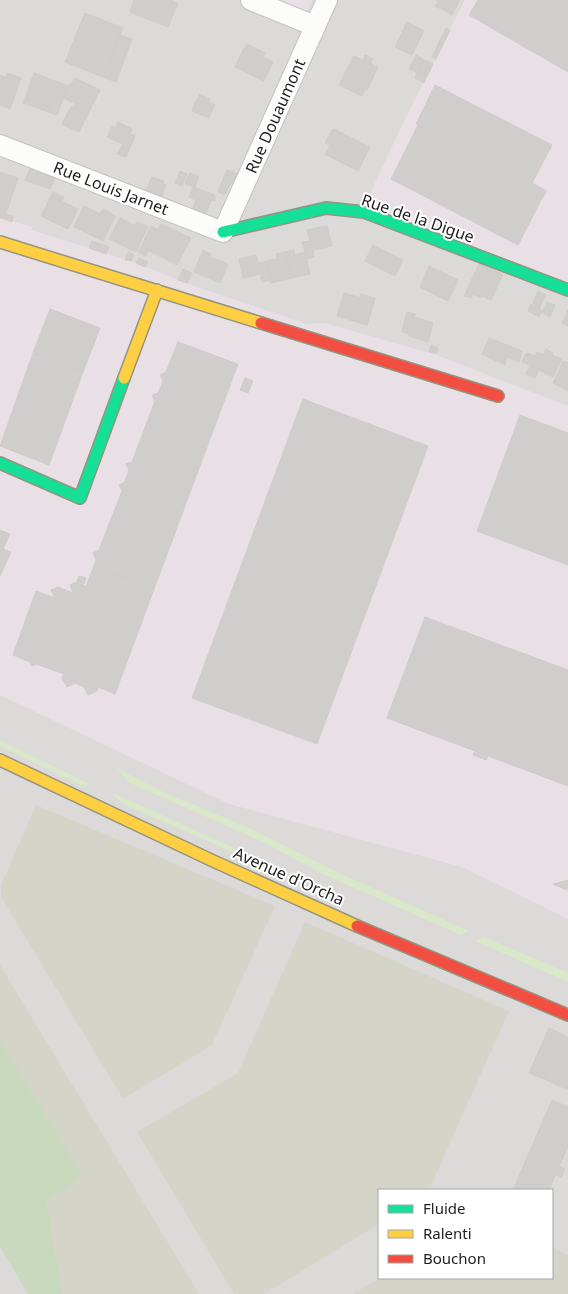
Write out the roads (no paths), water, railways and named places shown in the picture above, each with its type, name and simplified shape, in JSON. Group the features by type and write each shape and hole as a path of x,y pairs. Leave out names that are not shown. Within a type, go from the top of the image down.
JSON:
{"street":[{"path":"250,0 315,26"},
{"name":"Rue Douaumont","path":"223,232 327,0"},
{"name":"Rue Louis Jarnet","path":"0,145 223,232"},
{"name":"Rue de la Digue","path":"223,232 326,208 364,212 568,290"},
{"path":"0,242 498,396"},
{"path":"0,463 80,498 156,290"},
{"name":"Avenue d'Orcha","path":"0,760 104,811 296,898 473,976 568,1015"}]}
